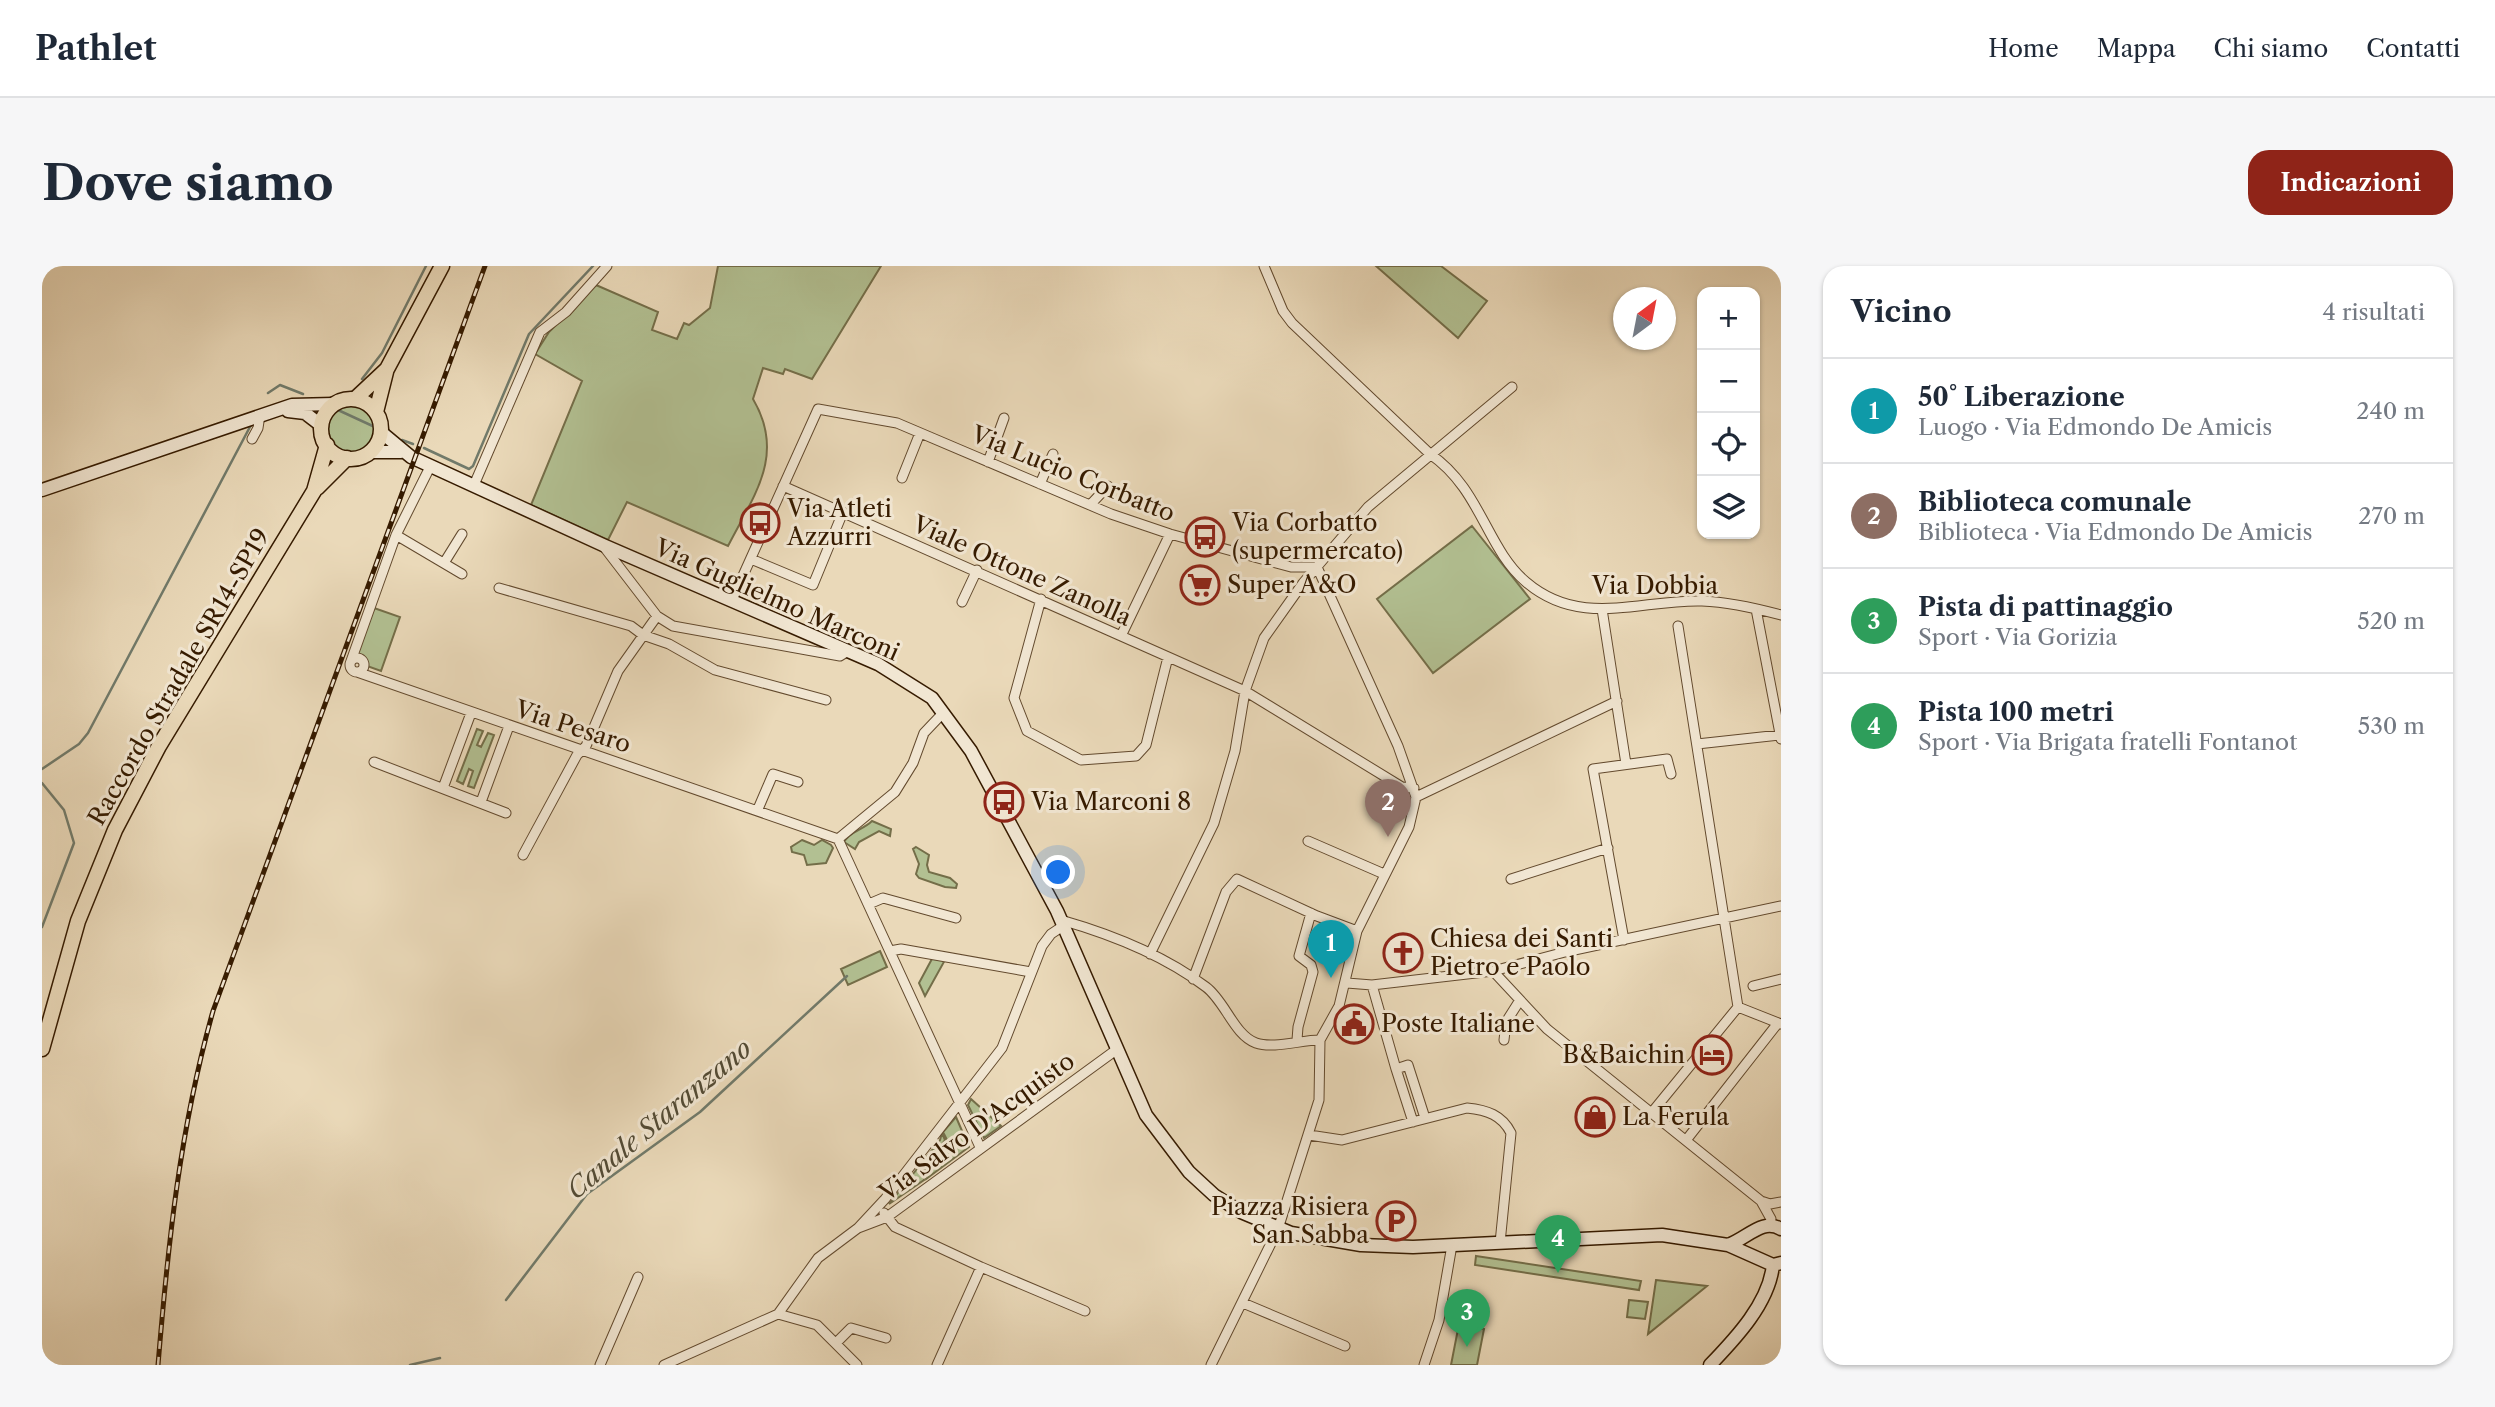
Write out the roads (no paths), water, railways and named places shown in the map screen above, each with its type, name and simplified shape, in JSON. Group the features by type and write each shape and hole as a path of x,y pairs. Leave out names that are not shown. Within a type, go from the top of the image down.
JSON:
{"main road":[{"path":"387,369 355,399 334,404 324,417 321,426 327,445 347,458 370,452 381,432 376,412 387,369 442,266"},
{"path":"355,399 376,412"},
{"name":"Raccordo Stradale SR14-SP19","path":"314,491 327,445"},
{"name":"Raccordo Stradale SR14-SP19","path":"42,1049 78,921 115,830 159,747 314,491 347,458"}],"street":[{"path":"474,485 540,332 566,312 607,266"},
{"name":"Via Dobbia","path":"1264,266 1283,311 1292,323 1460,480 1514,570 1538,590 1564,601 1602,609 1700,601 1781,615"},
{"path":"1150,954 1214,823 1235,751 1245,691 1264,638 1303,583 1368,507 1512,387"},
{"path":"42,490 292,405 334,404"},
{"name":"Via Lucio Corbatto","path":"783,486 818,409 897,423 1090,505 1170,534 1291,567 1317,567"},
{"path":"277,410 305,414 321,426"},
{"path":"252,439 258,428 260,415"},
{"path":"989,462 1004,418"},
{"name":"Via Guglielmo Marconi","path":"381,432 402,452 603,545 878,664 932,698 971,751 1062,923 1146,1115 1189,1172 1214,1195 1278,1229 1361,1245 1452,1245 1662,1236 1728,1245 1771,1263"},
{"path":"902,478 920,433"},
{"name":"Via Guglielmo Marconi","path":"370,452 402,452"},
{"path":"1040,484 1053,454"},
{"path":"431,465 396,535 462,574"},
{"path":"732,600 783,486"},
{"name":"Viale Ottone Zanolla","path":"783,486 1245,691 1402,787 1415,792"},
{"path":"1090,505 1108,486"},
{"path":"751,559 813,585 843,512"},
{"path":"444,563 462,534"},
{"path":"1121,636 1170,534"},
{"name":"Via Pesaro","path":"396,535 351,661 352,670 361,670 376,679 471,713 838,839"},
{"path":"603,545 657,616 673,626 840,656 848,651"},
{"path":"1291,567 1303,583"},
{"path":"1211,1365 1278,1229 1319,1100 1320,1040 1339,1006 1347,983 1357,931 1409,827 1415,792 1317,567"},
{"path":"962,602 976,570"},
{"path":"499,588 631,626 643,635 669,644 715,670 827,700"},
{"path":"1041,599 1014,698 1027,731 1053,747 1082,760 1136,756 1146,744 1168,657"},
{"path":"1602,609 1626,764"},
{"path":"1697,744 1781,737 1756,609"},
{"path":"523,855 582,750 618,671 657,616"},
{"path":"1653,1111 1738,1007 1678,626"},
{"path":"1415,792 1617,701"},
{"path":"443,788 471,713"},
{"path":"943,713 924,733 913,763 895,792 838,839 980,1147"},
{"path":"481,802 509,726"},
{"path":"1624,940 1593,769 1667,759 1671,774"},
{"path":"374,762 506,813"},
{"path":"758,810 772,774 798,782"},
{"path":"1308,841 1384,874"},
{"path":"1511,879 1608,848"},
{"path":"1194,979 1226,892 1237,879 1357,931"},
{"path":"869,904 883,898 956,918"},
{"path":"1347,983 1372,985 1493,971 1565,951 1781,906"},
{"path":"1297,1040 1313,972 1311,965 1299,956 1311,913"},
{"path":"664,1365 778,1314 818,1258 858,1228 879,1205 961,1104 1002,1048 1031,972 1049,936 1062,923 1150,954 1194,979 1221,1001 1248,1038 1258,1044 1320,1040"},
{"path":"890,951 911,950 1031,972"},
{"path":"1493,971 1547,1029 1653,1111 1761,1201 1776,1223"},
{"path":"1753,986 1781,979"},
{"path":"1372,985 1413,1122"},
{"path":"1504,1040 1506,1021 1520,1000"},
{"path":"1687,1139 1780,1024 1738,1007"},
{"name":"Via Salvo D'Acquisto","path":"858,1228 887,1217 1116,1050"},
{"path":"1396,1069 1408,1065 1425,1118"},
{"path":"1309,1135 1342,1140 1467,1108 1480,1109 1504,1119 1511,1133 1500,1243"},
{"path":"1761,1201 1770,1204 1781,1202"},
{"path":"879,1205 895,1227 1086,1311"},
{"path":"1728,1245 1752,1235 1761,1226 1776,1223"},
{"path":"1710,1365 1745,1326 1766,1291 1771,1263 1751,1248 1752,1235"},
{"path":"1424,1365 1438,1321 1452,1245"},
{"path":"937,1365 981,1267"},
{"path":"600,1365 638,1277"},
{"path":"1766,1291 1781,1281"},
{"path":"1243,1303 1345,1346"},
{"path":"778,1314 817,1325 857,1365"},
{"path":"836,1343 852,1328 887,1338"}],"waterway":[{"path":"362,379 382,353 426,266"},
{"path":"424,448 469,469 473,466 529,334 593,266"},
{"path":"268,393 280,385 303,394"},
{"path":"338,410 377,428"},
{"path":"42,769 79,744 88,733 252,423"},
{"path":"402,440 413,444"},
{"path":"42,783 64,810 74,843 42,927"},
{"name":"Canale Staranzano","path":"506,1300 587,1194 700,1112 847,976"},
{"name":"Canale Staranzano","path":"410,1365 440,1358"}],"railway":[{"path":"158,1365 177,1186 192,1099 213,1011 485,266"}],"place":[{"name":"Via Atleti Azzurri","path":"760,523"},
{"name":"Via Corbatto (supermercato)","path":"1205,537"},
{"name":"Super A&O","path":"1200,585"},
{"name":"Via Marconi 8","path":"1004,802"},
{"name":"Biblioteca comunale","path":"1388,837"},
{"name":"Chiesa dei Santi Pietro e Paolo","path":"1403,953"},
{"name":"50° Liberazione","path":"1331,978"},
{"name":"Poste Italiane","path":"1354,1024"},
{"name":"B&Baichin","path":"1712,1055"},
{"name":"La Ferula","path":"1595,1117"},
{"name":"Piazza Risiera San Sabba","path":"1396,1221"},
{"name":"Pista 100 metri","path":"1558,1273"},
{"name":"Pista di pattinaggio","path":"1467,1347"}]}
